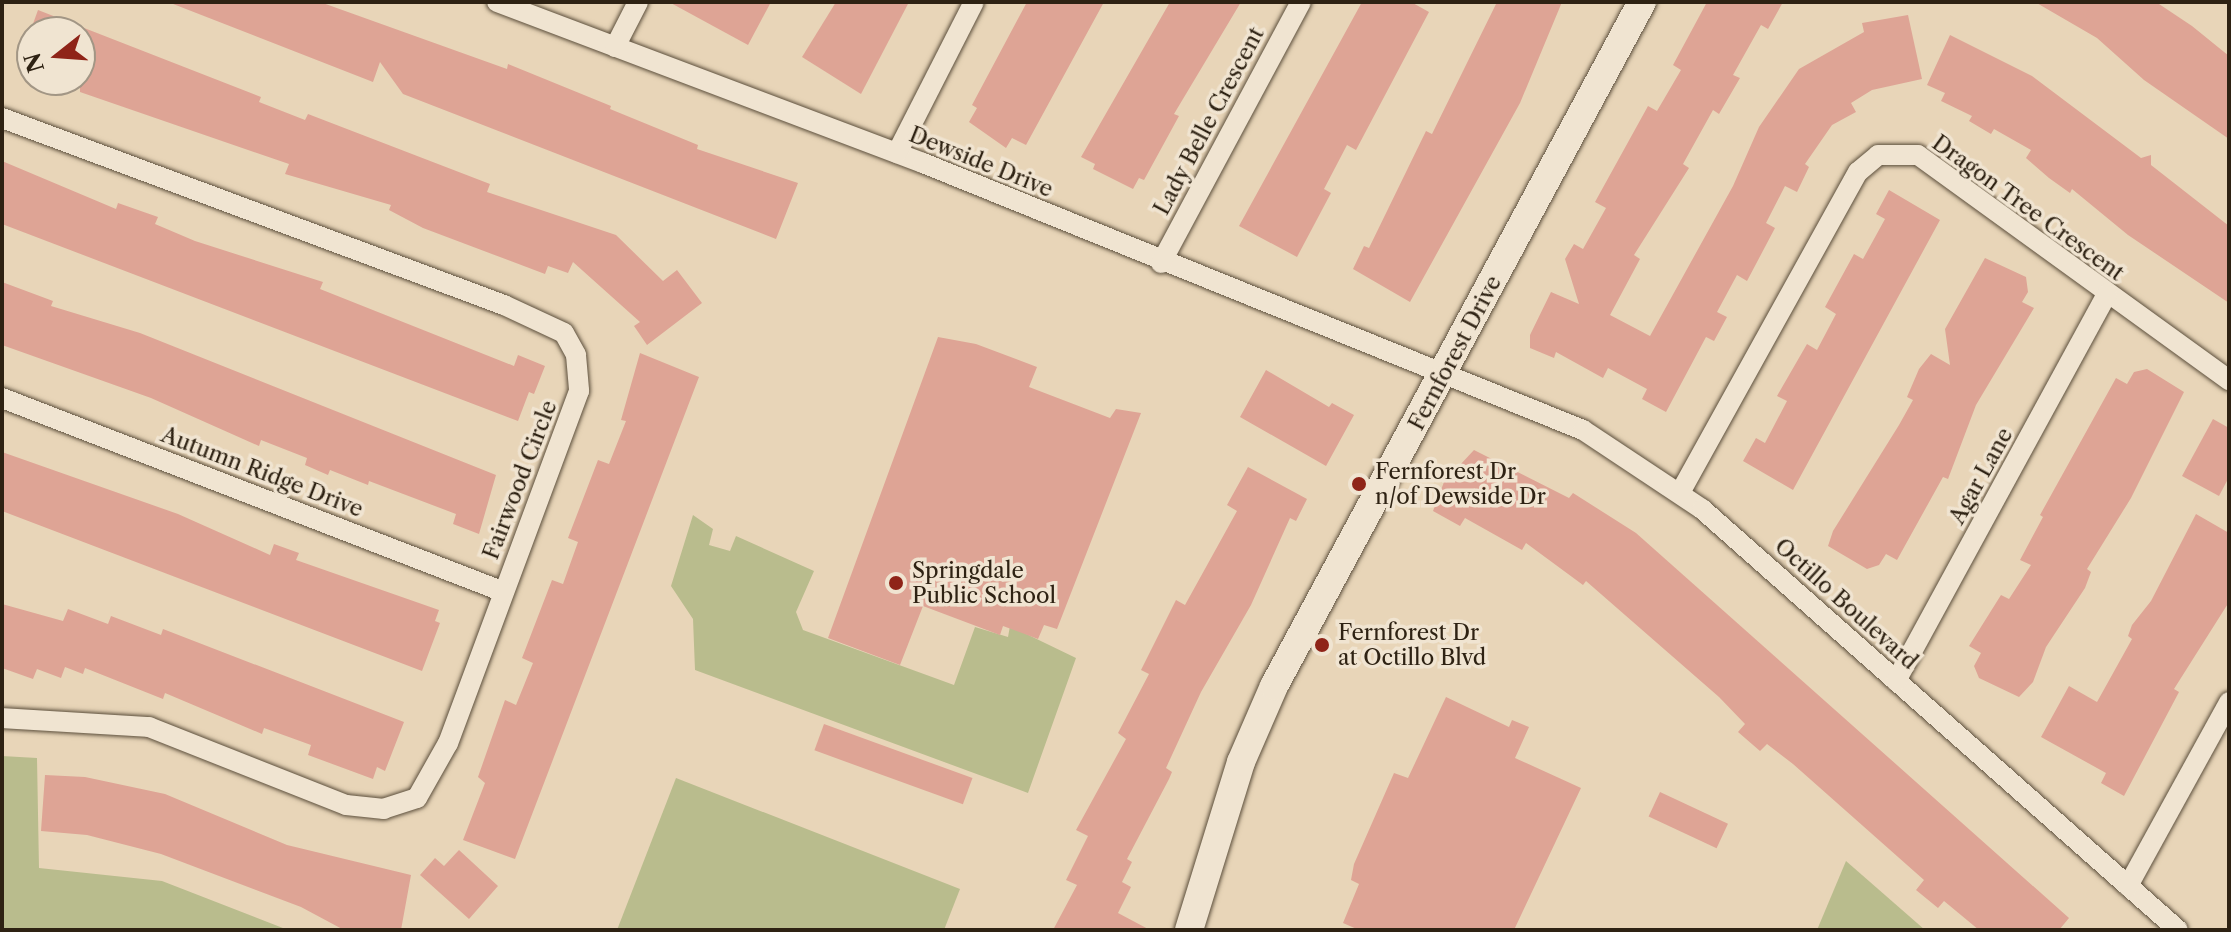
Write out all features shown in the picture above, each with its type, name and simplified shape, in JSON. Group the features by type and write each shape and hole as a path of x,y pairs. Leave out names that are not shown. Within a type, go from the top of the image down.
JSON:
{"street":[{"name":"Dewside Drive","path":"497,2 897,153 1161,263 1444,374"},
{"path":"615,47 638,2"},
{"path":"897,153 974,2"},
{"name":"Lady Belle Crescent","path":"1161,263 1301,2"},
{"name":"Fernforest Drive","path":"1189,930 1257,723 1642,2"},
{"name":"Fairwood Circle","path":"2,118 504,305 564,333 576,355 579,391 448,743 417,798 384,809 346,805 149,727 2,718"},
{"name":"Dragon Tree Crescent","path":"1681,491 1858,172 1878,155 1918,155 2229,380"},
{"name":"Agar Lane","path":"1896,681 2107,294"},
{"name":"Octillo Boulevard","path":"1444,374 1583,430 1681,491 2178,930"},
{"name":"Autumn Ridge Drive","path":"2,398 504,592"},
{"path":"2128,886 2229,702"}],"green space":[{"path":"693,515 713,529 709,545 730,551 736,536 814,571 796,612 803,630 954,685 975,627 1008,637 1010,626 1076,658 1028,793 695,670 693,619 671,586"},
{"path":"2,756 37,758 39,868 162,881 288,930 2,930"},
{"path":"676,778 960,889 944,930 617,930"},
{"path":"1846,861 1925,930 1817,930"}],"building":[{"path":"168,2 320,2 507,69 508,64 698,145 697,149 798,183 776,239 403,94 380,62 373,82"},
{"path":"669,2 771,2 748,45"},
{"path":"836,2 909,2 861,94 802,57"},
{"path":"1027,2 1104,2 1026,145 1012,138 1006,148 969,122 977,108 972,105"},
{"path":"1170,2 1241,2 1174,114 1179,116 1144,180 1139,178 1133,189 1093,169 1095,164 1081,157"},
{"path":"1362,2 1411,2 1429,12 1356,150 1347,145 1324,189 1331,193 1297,257 1239,226"},
{"path":"1497,2 1562,2 1520,103 1410,302 1353,269 1364,246 1369,248 1426,131 1432,134"},
{"path":"1707,2 1783,2 1768,29 1761,25 1733,75 1740,78 1719,114 1713,110 1683,164 1689,168 1634,255 1640,259 1610,315 1650,336 1733,186 1759,127 1799,69 1864,32 1862,23 1908,15 1922,79 1872,90 1851,103 1856,112 1832,125 1805,164 1809,167 1797,192 1785,186 1766,223 1775,228 1747,281 1737,275 1717,312 1727,317 1714,341 1706,337 1666,412 1642,399 1647,389 1608,368 1603,378 1556,352 1554,358 1530,348 1530,335 1551,292 1579,304 1565,259 1574,244 1583,249 1606,208 1595,202 1648,106 1657,111 1681,70 1673,65"},
{"path":"2035,2 2156,2 2192,26 2229,56 2229,139 2144,80 2097,38"},
{"path":"38,10 53,16 36,16"},
{"path":"96,33 261,97 259,102 305,120 308,114 490,184 487,192 616,235 663,281 677,270 702,303 647,345 634,326 640,322 573,262 568,273 548,266 545,274 423,228 389,210 391,205 285,174 289,164 92,96 96,96"},
{"path":"1950,35 2032,76 2141,158 2151,155 2151,165 2229,226 2229,303 2128,235 2072,189 2070,193 2049,178 2026,158 2031,150 1994,129 1991,134 1969,121 1972,116 1941,101 1945,93 1927,85"},
{"path":"2,161 116,209 118,203 158,217 155,224 195,241 323,282 320,289 514,366 518,355 545,366 534,394 529,392 518,421 2,224"},
{"path":"1889,190 1940,220 1793,490 1743,461 1756,438 1765,443 1787,401 1777,396 1807,344 1817,350 1836,314 1825,307 1854,254 1863,259 1885,219 1876,214"},
{"path":"1985,258 2026,277 2028,292 2022,302 2034,308 1976,405 1948,479 1943,477 1897,560 1886,554 1879,565 1867,569 1828,546 1833,531 1913,400 1907,397 1919,369 1931,354 1950,365 1945,329"},
{"path":"2,282 53,301 51,306 140,333 496,475 479,534 453,524 456,514 369,481 368,485 330,470 328,475 305,465 307,458 261,440 259,446 151,398 2,345"},
{"path":"938,337 976,344 1037,367 1029,387 1110,418 1116,409 1141,413 1057,629 1044,625 1038,639 1003,626 1000,635 923,606 900,665 828,638"},
{"path":"640,353 699,377 515,859 463,840 485,783 478,777 505,700 516,705 533,663 522,658 552,580 563,584 578,542 568,538 598,460 609,464 626,421 621,420"},
{"path":"2147,369 2184,392 2131,498 2087,569 2091,572 2085,588 2046,647 2033,682 2019,697 1979,678 1974,666 1981,653 1969,646 2001,595 2009,599 2031,565 2020,560 2043,517 2040,515 2116,378 2127,384 2134,372"},
{"path":"1266,370 1329,407 1332,403 1354,415 1326,466 1240,417"},
{"path":"2213,419 2229,428 2229,477 2219,496 2182,476"},
{"path":"1474,450 1569,498 1573,493 1636,533 2069,918 2059,930 1979,930 1944,901 1938,908 1916,890 1924,880 1793,764 1767,744 1760,751 1738,732 1745,724 1719,697 1586,581 1583,585 1526,543 1522,550 1465,518 1460,526 1433,511 1444,482"},
{"path":"2,452 178,514 270,555 274,544 299,553 296,560 439,610 435,621 440,623 422,671 2,511"},
{"path":"1248,467 1307,499 1296,521 1290,518 1251,605 1201,692 1166,768 1172,772 1169,779 1127,859 1132,862 1122,882 1131,887 1118,913 1150,930 1053,930 1077,885 1066,880 1088,836 1076,830 1126,739 1118,733 1149,674 1141,670 1176,600 1185,605 1237,511 1227,505"},
{"path":"2196,514 2229,533 2229,602 2174,689 2179,692 2124,796 2101,783 2106,773 2041,737 2069,686 2097,702 2132,639 2128,636 2132,625 2151,601"},
{"path":"2,604 63,621 68,609 108,624 111,616 161,635 163,629 404,722 385,771 377,767 373,779 308,755 311,745 264,728 262,734 165,693 163,699 85,668 83,674 65,667 61,678 37,669 33,679 2,668"},
{"path":"1446,697 1509,727 1512,720 1529,727 1515,758 1581,788 1514,930 1359,930 1343,923 1359,884 1351,880 1354,864 1394,773 1408,778"},
{"path":"824,724 972,778 963,804 814,750"},
{"path":"45,775 85,777 165,794 287,845 411,875 401,930 344,930 301,907 161,854 87,835 41,831"},
{"path":"1660,792 1728,824 1717,848 1649,816"},
{"path":"459,850 498,886 469,919 420,875 435,858 444,866"}],"place":[{"name":"Fernforest Dr n/of Dewside Dr","path":"1359,484"},
{"name":"Springdale Public School","path":"896,583"},
{"name":"Fernforest Dr at Octillo Blvd","path":"1322,645"}]}
